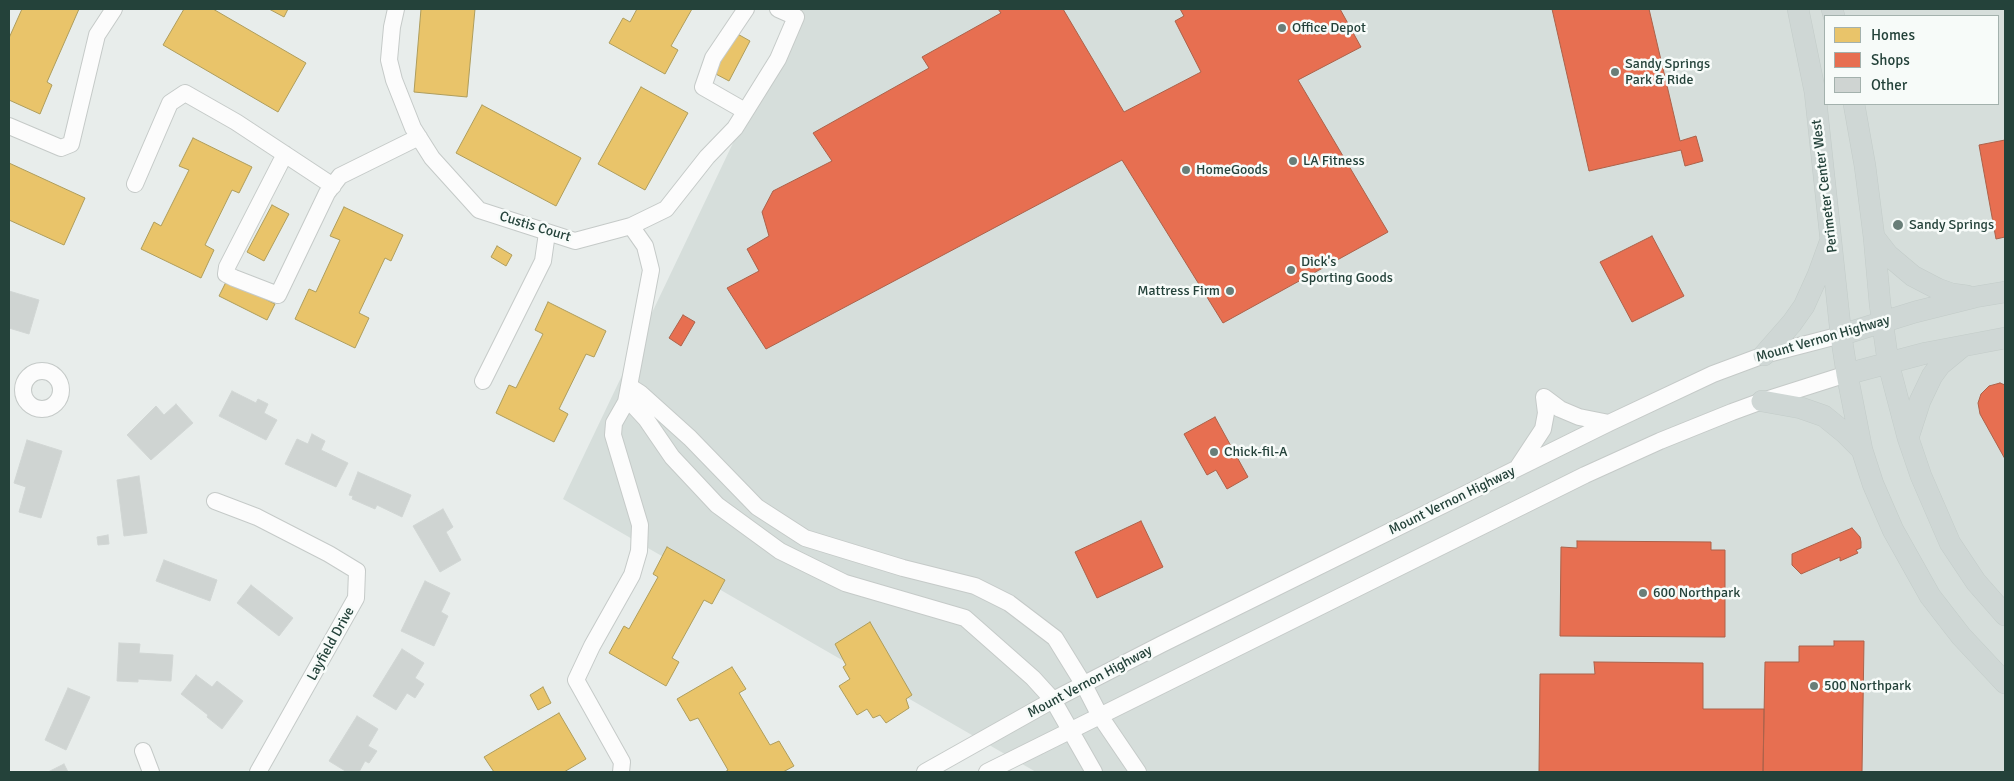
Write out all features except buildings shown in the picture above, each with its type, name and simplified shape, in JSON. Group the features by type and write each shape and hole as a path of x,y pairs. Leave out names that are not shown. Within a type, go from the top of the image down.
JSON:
{"main road":[{"name":"Perimeter Center West","path":"1798,9 1814,92 1841,334 1862,450 1873,484 1893,530 1930,596 1961,636 2005,682"},
{"path":"1854,105 1865,166 1888,362 1908,438 1921,476 1950,543 1976,582 2005,615"},
{"path":"1764,355 1804,306 1818,275 1831,238"},
{"path":"1874,238 1900,267 1920,280 1952,294 1975,297"},
{"name":"Mount Vernon Highway","path":"1841,334 1915,312 1975,297 2005,292"},
{"path":"1847,374 1888,362 2005,338"},
{"path":"1908,438 1920,401 1932,376 1940,365 1965,345"},
{"path":"1762,401 1801,408 1824,416 1862,450"}],"street":[{"path":"9,126 61,148 71,144 97,35 114,9"},
{"name":"Custis Court","path":"396,9 392,27 389,60 394,80 416,133 432,158 479,210 575,241 631,226 666,209 707,157 735,128 778,59 796,17 778,9"},
{"path":"745,111 703,87 713,58 746,9"},
{"path":"135,184 170,103 185,93 236,122 333,186"},
{"path":"285,154 227,267 226,274 278,295 327,193 340,176 416,133"},
{"path":"621,772 622,762 576,680 592,646 632,575 639,551 640,524 614,435 614,423 627,394 651,270 645,246 631,226"},
{"path":"483,381 543,260 547,233"},
{"name":"Mount Vernon Highway","path":"925,772 1053,700 1280,585 1609,423 1713,374 1764,355 1841,334"},
{"path":"987,772 1584,475 1660,441 1762,401 1847,374"},
{"path":"627,394 640,393 690,438 758,508 805,538 903,568 975,586 1009,603 1055,638 1084,685 1100,716 1138,772"},
{"path":"627,394 634,406 646,418 672,457 717,505 780,551 845,583 965,618 1033,678 1053,700 1094,772"},
{"path":"1518,469 1543,430 1546,413 1544,397 1560,409 1579,418 1609,423"},
{"name":"Layfield Drive","path":"215,502 257,517 329,554 357,571 356,598 258,772"},
{"path":"143,751 152,772"}],"shaded area":[{"path":"797,9 2005,9 2005,772 1036,772 563,499"}],"place":[{"name":"Office Depot","path":"1282,28"},
{"name":"Sandy Springs Park & Ride","path":"1615,72"},
{"name":"LA Fitness","path":"1293,161"},
{"name":"HomeGoods","path":"1186,170"},
{"name":"Sandy Springs","path":"1898,225"},
{"name":"Dick's Sporting Goods","path":"1291,270"},
{"name":"Mattress Firm","path":"1230,291"},
{"name":"Chick-fil-A","path":"1214,452"},
{"name":"600 Northpark","path":"1643,593"},
{"name":"500 Northpark","path":"1814,686"}]}
